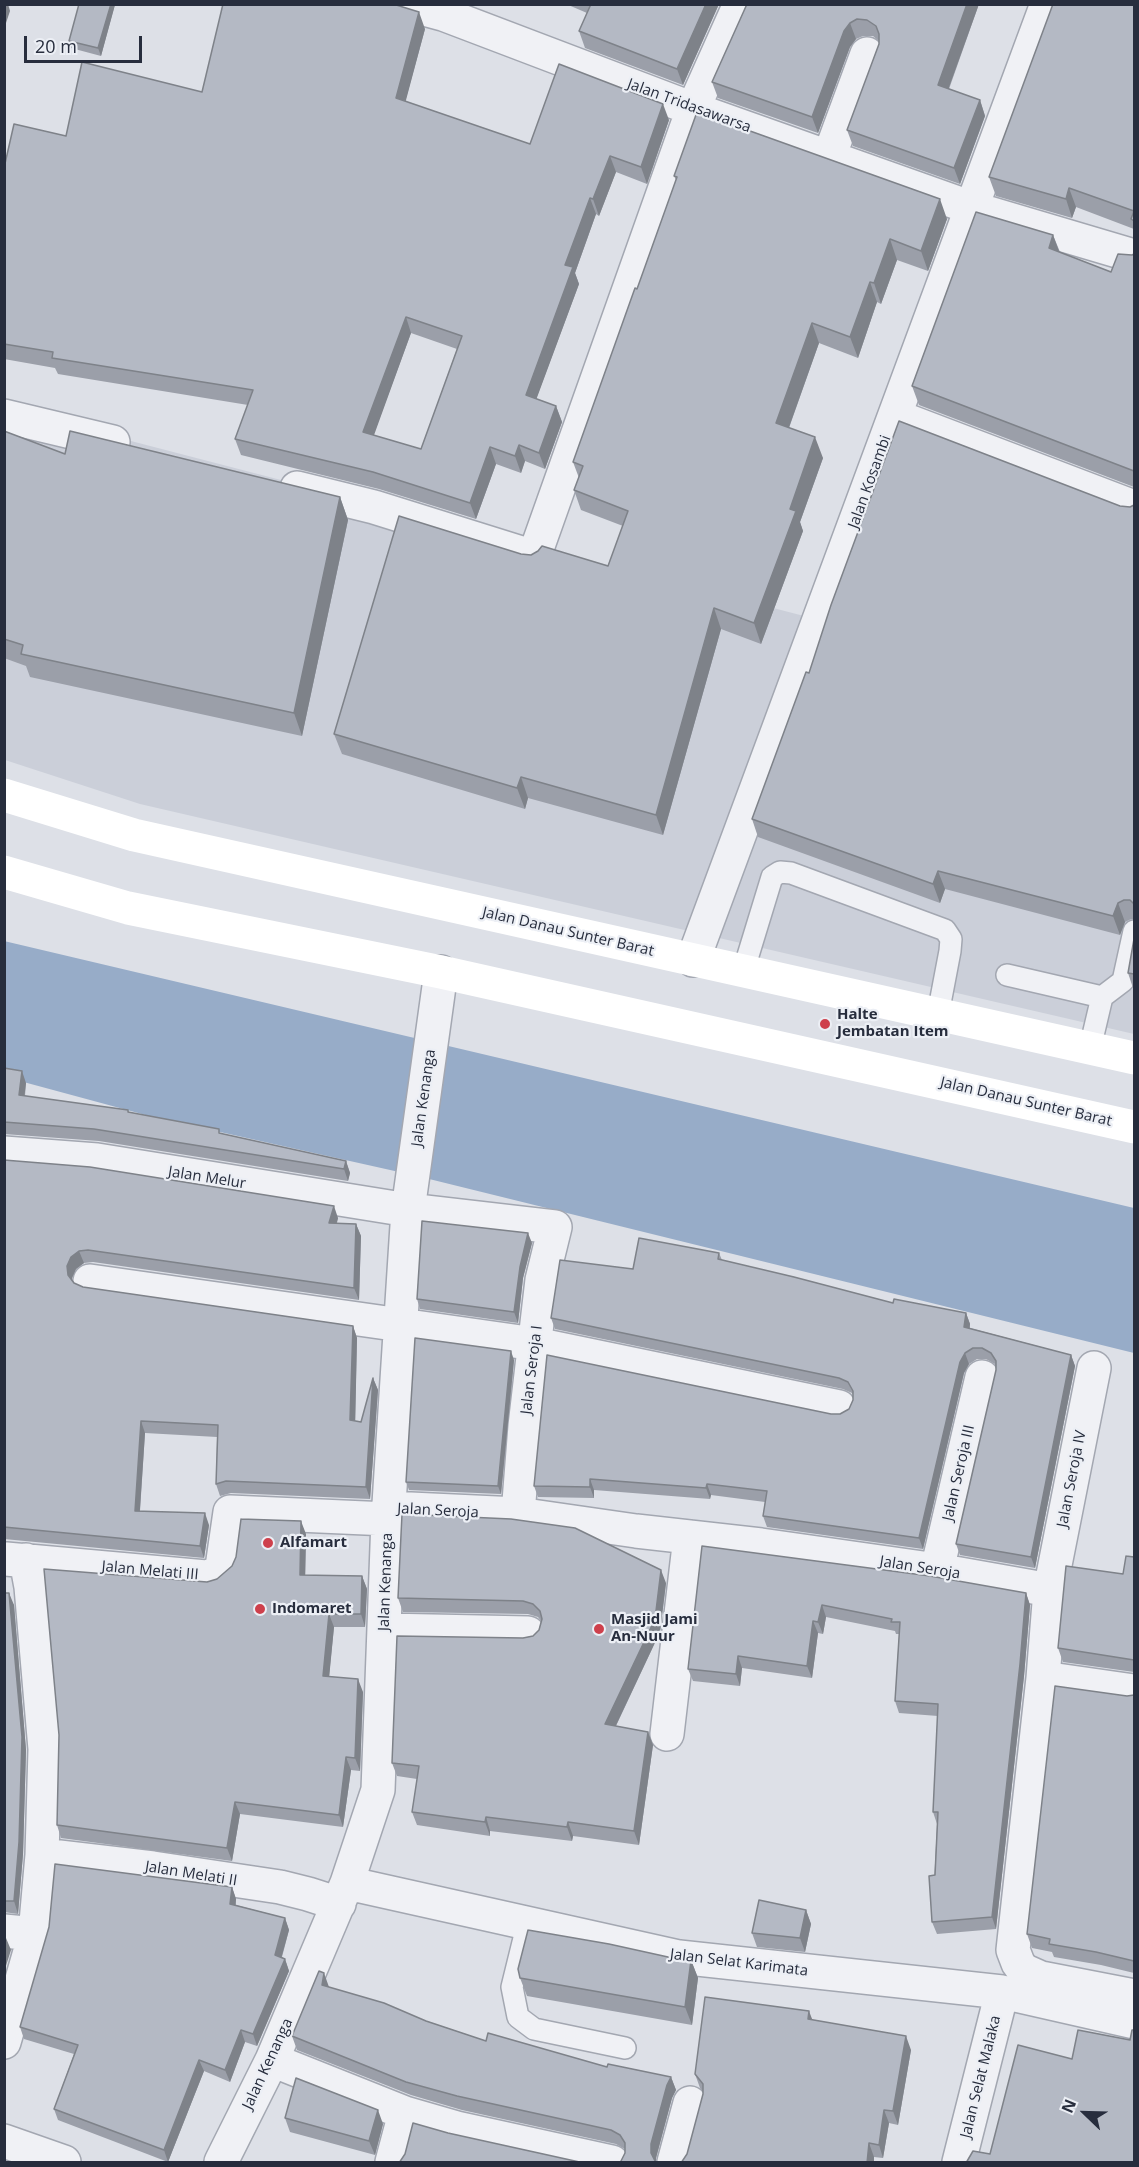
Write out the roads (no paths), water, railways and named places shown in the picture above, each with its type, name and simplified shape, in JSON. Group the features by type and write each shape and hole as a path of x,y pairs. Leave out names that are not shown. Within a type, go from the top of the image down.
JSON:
{"main road":[{"name":"Jalan Danau Sunter Barat","path":"4,795 134,835 1134,1058"},
{"name":"Jalan Danau Sunter Barat","path":"4,872 128,908 441,972 1134,1126"}],"street":[{"name":"Jalan Tridasawarsa","path":"406,4 470,14 693,109 972,208 1134,256"},
{"path":"270,481 374,507 534,557 693,109 740,4"},
{"name":"Jalan Kosambi","path":"693,960 1047,4"},
{"path":"829,157 867,54"},
{"path":"4,416 143,450"},
{"path":"895,416 1134,507"},
{"name":"Jalan Kenanga","path":"221,2163 272,2060 343,1894 378,1790 389,1514 410,1197 441,972"},
{"name":"Jalan Melur","path":"4,1153 97,1160 410,1197 555,1227"},
{"name":"Jalan Seroja I","path":"518,1514 525,1426 542,1280 555,1227"},
{"path":"90,1281 535,1344 839,1407"},
{"name":"Jalan Seroja IV","path":"1050,1590 1094,1368"},
{"name":"Jalan Seroja III","path":"937,1570 982,1377"},
{"name":"Jalan Melati III","path":"15,1560 206,1576 216,1574 222,1567 230,1512 389,1514"},
{"name":"Jalan Seroja","path":"389,1514 518,1514 937,1570 1050,1590"},
{"path":"667,1734 690,1537"},
{"path":"4,2042 20,1933 42,1855 45,1749 31,1587 15,1560"},
{"path":"1050,1590 1043,1678 1013,1950 1023,1970 1041,1978 1134,1996"},
{"path":"384,1630 528,1633"},
{"path":"1043,1678 1134,1691"},
{"name":"Jalan Melati II","path":"42,1855 153,1868 280,1887 308,1894 343,1894"},
{"name":"Jalan Selat Karimata","path":"343,1894 528,1922 690,1959 1002,1992 1134,2022"},
{"name":"Jalan Selat Malaka","path":"960,2163 1002,1992"},
{"path":"272,2060 405,2113 533,2154 612,2163"},
{"path":"674,2163 690,2103"},
{"path":"392,2163 405,2113"},
{"path":"4,2141 64,2163"}],"lane":[{"path":"743,972 772,877 780,872 791,873 945,930 951,939 950,951 938,1014"},
{"path":"1090,1048 1102,997 1123,981 1134,931"},
{"path":"1007,975 1102,997"},
{"path":"528,1922 512,1987 518,2018 534,2029 625,2048"}],"water":[{"path":"4,941 1134,1208 1134,1353 417,1176 153,1117 5,1077"}],"place":[{"name":"Halte Jembatan Item","path":"825,1024"},
{"name":"Alfamart","path":"268,1543"},
{"name":"Indomaret","path":"260,1609"},
{"name":"Masjid Jami An-Nuur","path":"599,1629"}]}
